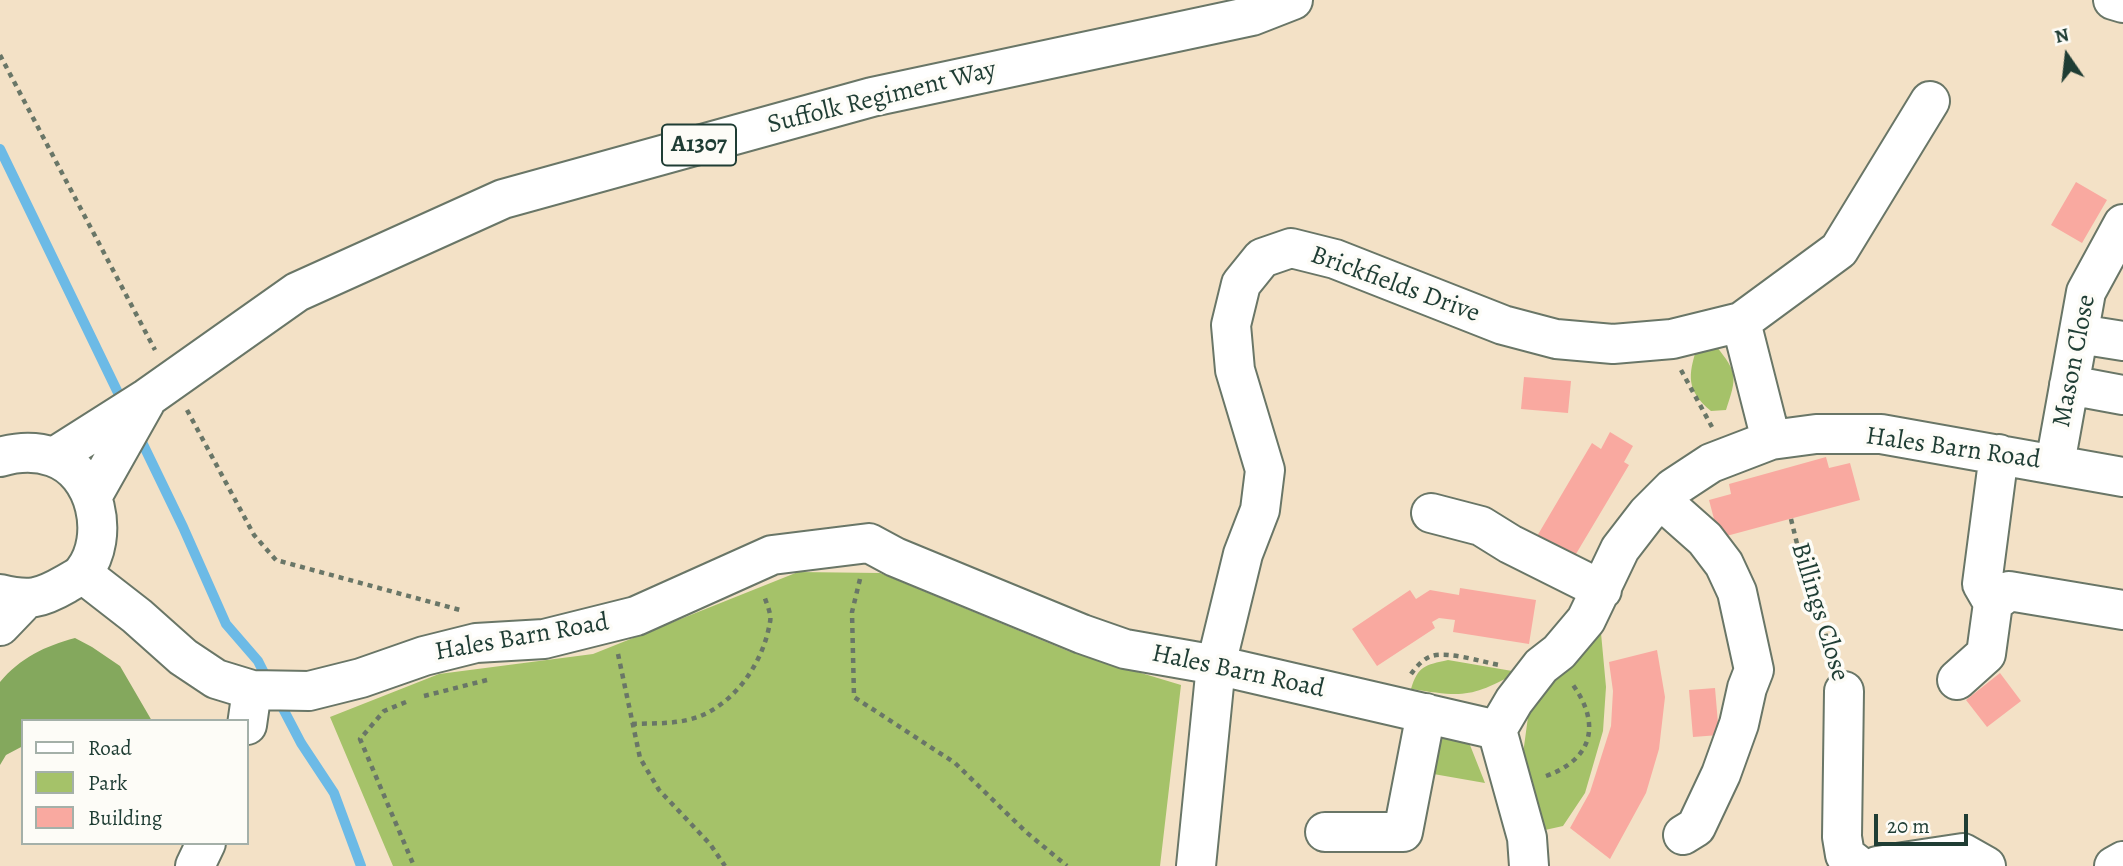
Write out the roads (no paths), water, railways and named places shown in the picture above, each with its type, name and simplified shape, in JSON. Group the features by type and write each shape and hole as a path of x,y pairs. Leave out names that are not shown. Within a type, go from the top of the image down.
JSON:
{"street":[{"name":"Suffolk Regiment Way","path":"54,457 134,414 296,292 503,200 872,97 1252,16 1293,0"},
{"path":"2113,0 2123,3"},
{"name":"Brickfields Drive","path":"1196,866 1216,665 1243,554 1260,510 1265,470 1235,370 1231,325 1241,284 1262,258 1291,248 1335,259 1503,324 1556,339 1613,344 1672,339 1741,322 1839,250 1930,101"},
{"name":"Mason Close","path":"2055,464 2086,292 2123,224"},
{"path":"1741,322 1771,439"},
{"path":"2079,334 2123,341"},
{"path":"2069,385 2123,395"},
{"path":"92,497 134,414"},
{"name":"Hales Barn Road","path":"83,574 137,616 183,657 252,702 361,678 437,652 476,643 544,639 612,623 636,616 772,555 869,543 895,557 1125,649 1216,665 1497,730 1514,701 1541,666 1559,652 1586,620 1620,549 1647,514 1673,488 1711,463 1771,439 1816,434 1881,434 2123,477"},
{"path":"0,457 18,452 54,457 77,472 92,497 98,521 96,550 83,574 51,593 8,607"},
{"path":"1957,680 1986,654 1993,603 1982,584 1999,454"},
{"path":"1661,500 1705,539 1724,564 1737,592 1754,670 1721,774 1696,827 1683,835"},
{"path":"1431,513 1481,526 1510,544 1602,590"},
{"path":"1993,603 2010,591 2123,610"},
{"name":"Billings Close","path":"1844,691 1842,837 1845,855 1859,866"},
{"path":"1325,832 1403,832 1426,713"},
{"path":"1497,730 1527,838 1529,866"},
{"path":"195,866 205,845"},
{"path":"1877,866 1963,853 1986,866"},
{"path":"2115,866 2123,862"}],"waterway":[{"path":"0,149 123,403"},
{"path":"139,436 226,624 258,661 268,681"},
{"path":"279,701 301,743 334,793 361,866"}]}
